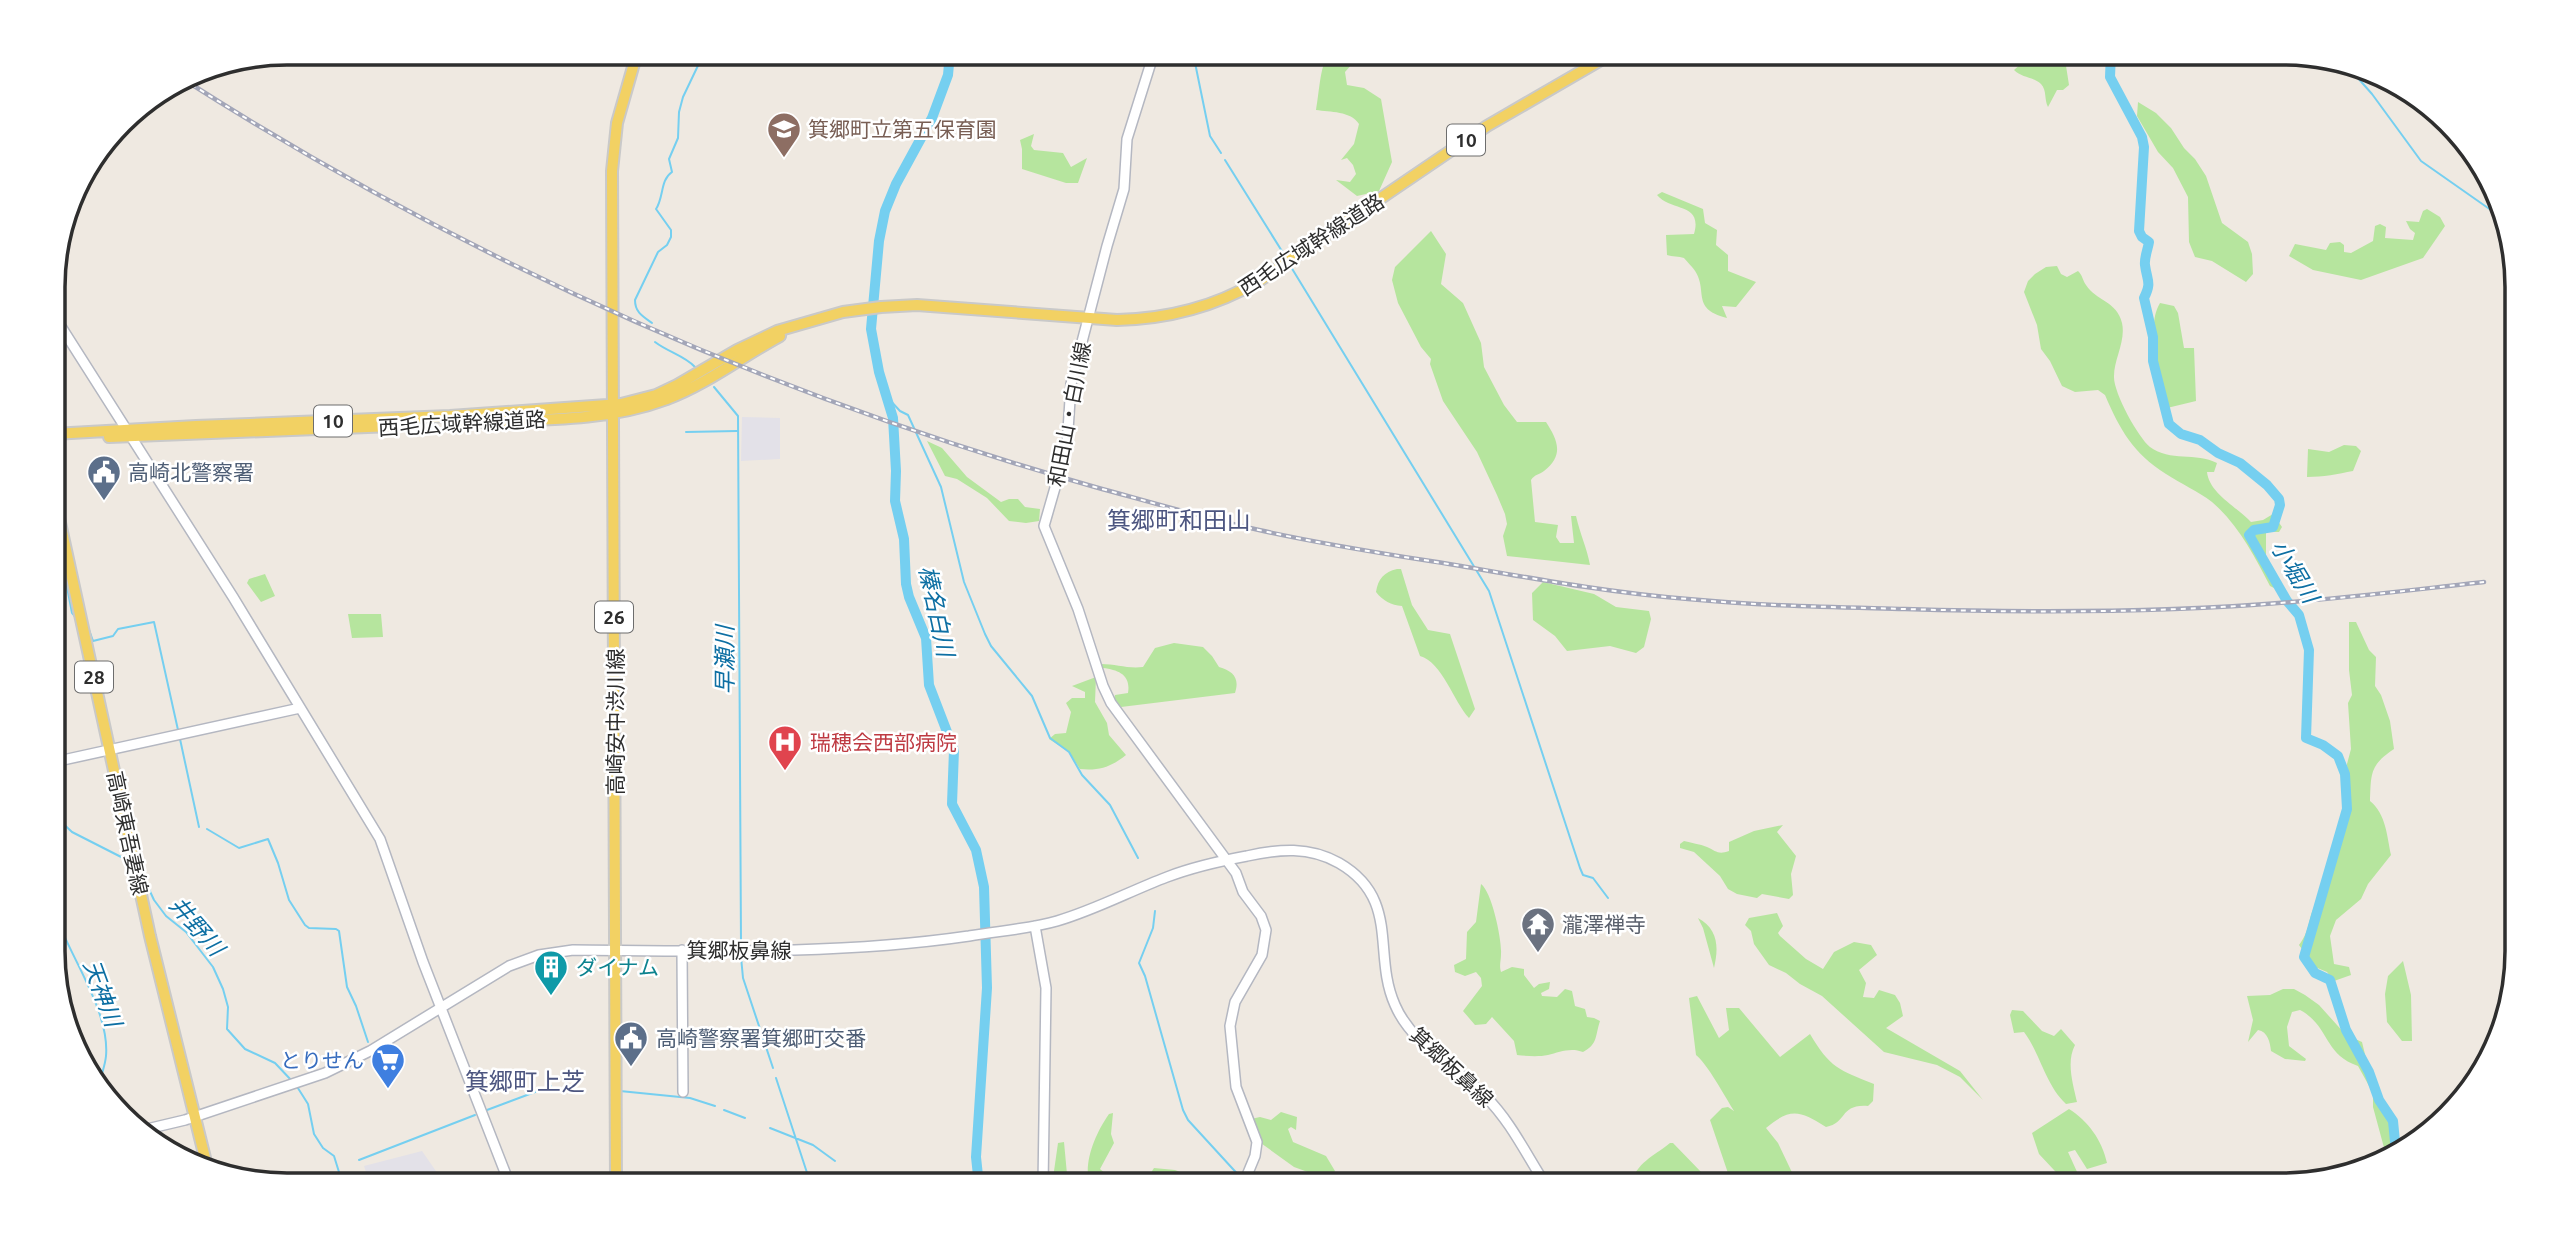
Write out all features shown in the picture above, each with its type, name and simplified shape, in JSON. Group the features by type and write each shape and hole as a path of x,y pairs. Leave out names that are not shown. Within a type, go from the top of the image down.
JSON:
{"main road":[{"name":"高崎安中渋川線","path":"616,1173 614,148 617,123 633,65"},
{"name":"西毛広域幹線道路","path":"65,434 613,410 667,390 764,336 843,312 902,305 1129,320 1166,317 1202,308 1241,291 1487,126 1592,65"},
{"name":"西毛広域幹線道路","path":"65,439 128,433"},
{"name":"高崎東吾妻線","path":"65,546 137,875 205,1157"}],"street":[{"name":"和田山・白川線","path":"1150,65 1127,139 1124,189 1071,384 1067,446 1046,515 1045,533 1078,610 1111,703 1225,860"},
{"path":"65,333 233,597 380,839 440,1007 505,1173"},
{"path":"65,760 300,708"},
{"name":"箕郷板鼻線","path":"152,1128 293,1085 352,1061 482,981 522,960 564,951 854,949 1010,930 1073,916 1179,873 1225,860 1300,849 1336,861 1357,876 1367,888 1380,917 1389,989 1400,1015 1413,1033 1494,1106 1537,1173"},
{"path":"1225,860 1238,876 1246,898 1261,916 1266,930 1262,955 1236,1002 1230,1026 1236,1087 1257,1142 1248,1173"},
{"path":"1035,926 1046,988 1043,1173"},
{"path":"682,950 682,1092"}],"shaded area":[{"path":"742,417 780,418 780,459 741,461"},
{"path":"422,1151 437,1173 366,1173 364,1166"}],"green space":[{"path":"1323,65 1351,65 1345,72 1347,85 1364,88 1381,99 1392,162 1379,191 1357,196 1336,180 1350,182 1356,174 1347,158 1341,160 1354,144 1359,124 1346,114 1316,110"},
{"path":"2020,65 2066,65 2069,85 2063,90 2057,90 2048,107 2041,84 2014,70"},
{"path":"2138,102 2156,113 2171,128 2206,176 2222,223 2248,242 2253,274 2246,282 2212,261 2195,257 2189,242 2188,197 2173,168 2158,152 2137,116"},
{"path":"1034,134 1031,146 1034,150 1063,153 1071,167 1087,158 1078,183 1066,183 1022,169 1020,140"},
{"path":"1662,192 1703,209 1705,223 1717,230 1716,245 1728,255 1728,271 1756,282 1736,307 1722,306 1727,318 1708,309 1697,275 1684,258 1667,255 1666,235 1694,234 1696,224 1690,212 1657,195"},
{"path":"2427,209 2440,217 2445,226 2423,258 2361,280 2313,270 2289,256 2295,244 2326,250 2330,243 2340,242 2344,245 2344,252 2351,253 2373,241 2375,226 2380,224 2386,227 2385,238 2413,240 2415,233 2406,221 2419,222 2423,211"},
{"path":"1431,231 1446,254 1441,284 1463,303 1481,343 1484,367 1504,405 1517,422 1546,422 1556,441 1555,459 1531,480 1535,522 1558,525 1556,537 1560,543 1574,543 1571,516 1576,516 1590,565 1507,556 1503,536 1507,524 1505,514 1477,452 1443,401 1430,364 1431,359 1421,347 1398,303 1392,280 1395,267"},
{"path":"2057,266 2061,274 2067,277 2078,271 2090,290 2116,310 2119,316 2123,330 2115,383 2127,414 2145,442 2158,452 2217,463 2214,472 2207,472 2218,493 2251,522 2263,520 2273,514 2282,527 2279,532 2266,532 2266,556 2274,588 2270,586 2238,531 2221,511 2207,498 2155,466 2136,449 2122,430 2105,395 2098,390 2075,392 2062,386 2041,349 2037,325 2024,292 2028,281 2035,274 2046,267"},
{"path":"2160,303 2174,306 2178,313 2184,348 2194,348 2196,401 2167,408 2154,340 2154,326"},
{"path":"927,441 942,448 967,477 1001,502 1018,499 1025,507 1040,509 1039,521 1009,521 987,498 957,479 945,476"},
{"path":"2344,445 2356,446 2361,451 2353,471 2307,477 2308,449 2329,452"},
{"path":"1401,569 1412,605 1428,630 1450,634 1475,709 1469,718 1435,666 1420,656 1402,606 1388,602 1376,592 1382,577"},
{"path":"265,574 275,596 261,602 247,583 249,579"},
{"path":"1543,582 1594,594 1616,607 1649,611 1651,619 1644,647 1636,653 1610,646 1567,651 1555,636 1533,620 1532,593"},
{"path":"348,614 381,614 383,637 352,638"},
{"path":"2349,622 2356,622 2369,650 2376,657 2375,686 2390,721 2394,749 2380,760 2373,770 2370,801 2383,819 2391,855 2368,884 2361,899 2336,920 2330,936 2334,964 2349,967 2351,975 2334,981 2327,972 2315,967 2299,945 2307,932 2314,907 2324,894 2349,809 2347,764 2351,749 2348,703 2352,695"},
{"path":"1174,643 1203,647 1219,667 1234,676 1237,683 1235,693 1121,707 1114,700 1115,695 1128,693 1128,682 1123,674 1103,668 1101,664 1143,667 1155,648"},
{"path":"1096,677 1095,702 1107,723 1109,735 1126,755 1104,767 1080,769 1069,752 1049,739 1055,734 1066,733 1071,712 1066,703 1072,698 1085,698 1085,692 1072,686"},
{"path":"1783,825 1777,832 1796,856 1791,874 1793,895 1789,899 1762,894 1757,898 1737,894 1728,889 1720,876 1694,852 1680,848 1684,841 1722,853 1729,851 1729,842 1754,831"},
{"path":"1481,884 1489,896 1496,917 1501,947 1501,972 1512,967 1524,969 1524,975 1534,988 1550,982 1549,989 1541,993 1542,996 1557,997 1565,989 1572,991 1575,1006 1585,1009 1587,1017 1600,1021 1595,1039 1588,1049 1583,1052 1570,1050 1540,1056 1517,1055 1514,1041 1492,1017 1486,1024 1475,1025 1463,1011 1482,986 1481,978 1476,972 1465,976 1455,972 1454,965 1466,959 1467,932 1476,922"},
{"path":"1777,913 1783,926 1778,933 1780,936 1806,959 1823,969 1834,952 1854,942 1871,945 1877,955 1859,970 1866,983 1863,997 1874,998 1879,990 1895,995 1903,1016 1886,1028 1960,1071 1983,1100 1960,1077 1937,1065 1884,1052 1822,996 1769,965 1745,925 1749,918"},
{"path":"1698,918 1710,928 1715,939 1714,968 1703,928"},
{"path":"2403,961 2411,995 2412,1041 2402,1041 2387,1022 2385,994 2388,976"},
{"path":"2283,989 2294,989 2319,1005 2346,1035 2362,1042 2369,1071 2388,1108 2398,1141 2384,1149 2373,1107 2373,1093 2358,1066 2338,1054 2317,1024 2300,1010 2292,1012 2287,1027 2289,1046 2306,1059 2305,1061 2285,1059 2271,1051 2268,1038 2258,1030 2248,1042 2253,1020 2247,996 2270,995"},
{"path":"1697,996 1719,1038 1729,1030 1726,1008 1739,1008 1780,1057 1810,1034 1836,1066 1874,1084 1873,1101 1868,1106 1852,1108 1838,1122 1826,1127 1809,1117 1789,1114 1766,1128 1778,1143 1792,1173 1728,1173 1710,1120 1722,1108 1728,1107 1734,1111 1696,1055 1689,998"},
{"path":"2012,1010 2023,1011 2042,1031 2054,1036 2061,1029 2075,1045 2071,1066 2077,1102 2066,1104 2053,1088 2024,1032 2014,1033 2010,1015"},
{"path":"2069,1109 2093,1132 2107,1163 2087,1169 2075,1150 2068,1152 2078,1173 2057,1173 2039,1154 2032,1133"},
{"path":"1281,1112 1297,1117 1296,1130 1291,1127 1288,1129 1293,1142 1326,1156 1335,1171 1310,1173 1294,1167 1258,1141 1251,1119 1260,1117 1271,1120"},
{"path":"1113,1113 1111,1134 1114,1143 1100,1169 1105,1173 1088,1173 1093,1144 1109,1114"},
{"path":"1064,1142 1067,1173 1054,1173 1058,1143"},
{"path":"1673,1143 1702,1173 1636,1173 1651,1157"},
{"path":"1154,1168 1183,1173 1151,1173"}],"waterway":[{"name":"早瀬川","path":"652,323 638,311 635,300 658,252 667,245 671,237 671,230 656,209 666,179 672,172 669,159 678,138 679,112 683,97 698,65"},
{"name":"榛名白川","path":"949,65 948,75 932,118 896,184 885,211 879,241 871,329 879,372 893,418 895,501 904,539 906,584 926,638 929,685 954,750 952,804 976,850 984,887 987,988 976,1157 978,1173"},
{"path":"1195,65 1210,136 1221,153"},
{"name":"小堀川","path":"2110,65 2110,77 2142,137 2144,147 2139,231 2149,242 2145,262 2148,285 2144,298 2153,337 2153,361 2169,424 2181,434 2200,440 2218,453 2240,463 2267,485 2279,499 2280,505 2273,527 2254,530 2249,535 2287,601 2299,615 2309,650 2306,738 2323,745 2338,756 2345,774 2347,809 2304,957 2315,973 2330,980 2346,1030 2369,1072 2379,1100 2393,1121 2395,1143"},
{"path":"2358,78 2421,161 2491,210"},
{"path":"1225,160 1285,256"},
{"path":"1291,267 1489,591 1580,868 1583,875 1593,878 1608,898"},
{"name":"早瀬川","path":"655,342 695,367"},
{"name":"早瀬川","path":"714,387 738,416 741,942"},
{"path":"888,398 900,411 908,415 941,487 964,582 991,646 1032,696 1050,738 1069,752 1082,775 1110,805 1138,858"},
{"path":"686,432 737,431"},
{"path":"65,576 72,613 76,618"},
{"path":"88,627 93,641 113,636 118,629 154,622 178,730"},
{"path":"180,739 199,827"},
{"name":"井野川","path":"65,825 72,832 129,861"},
{"path":"207,829 239,848 268,839 289,900 305,925 309,928 339,931 347,987 368,1042"},
{"name":"井野川","path":"141,872 154,900 166,916 186,932 213,967 228,1007 227,1029 245,1049 275,1063 292,1081"},
{"path":"1155,911 1153,928 1139,963 1183,1110 1188,1120 1237,1173"},
{"name":"天神川","path":"65,938 102,1020 106,1056 102,1074"},
{"name":"早瀬川","path":"741,957 743,978 773,1068"},
{"name":"早瀬川","path":"776,1078 807,1173"},
{"name":"井野川","path":"296,1085 308,1104 314,1134 323,1148 334,1156 339,1173"},
{"path":"487,1110 551,1086"},
{"path":"620,1091 690,1098 715,1106"},
{"path":"724,1110 745,1118"},
{"path":"359,1160 475,1115"},
{"path":"770,1128 813,1145 835,1161"}],"railway":[{"path":"194,86 399,206 624,316 739,365 856,410 975,451 1095,487 1259,530 1359,550 1603,589 1715,601 1797,606 2002,611 2147,610 2244,606 2484,582"}],"place":[{"name":"箕郷町立第五保育園","path":"784,159"},
{"name":"高崎北警察署","path":"104,502"},
{"name":"瑞穂会西部病院","path":"785,772"},
{"name":"瀧澤禅寺","path":"1538,954"},
{"name":"ダイナム","path":"551,997"},
{"name":"高崎警察署箕郷町交番","path":"631,1068"},
{"name":"とりせん","path":"388,1090"}],"district":[{"name":"箕郷町和田山","path":"1179,520"},
{"name":"箕郷町上芝","path":"525,1081"}]}
